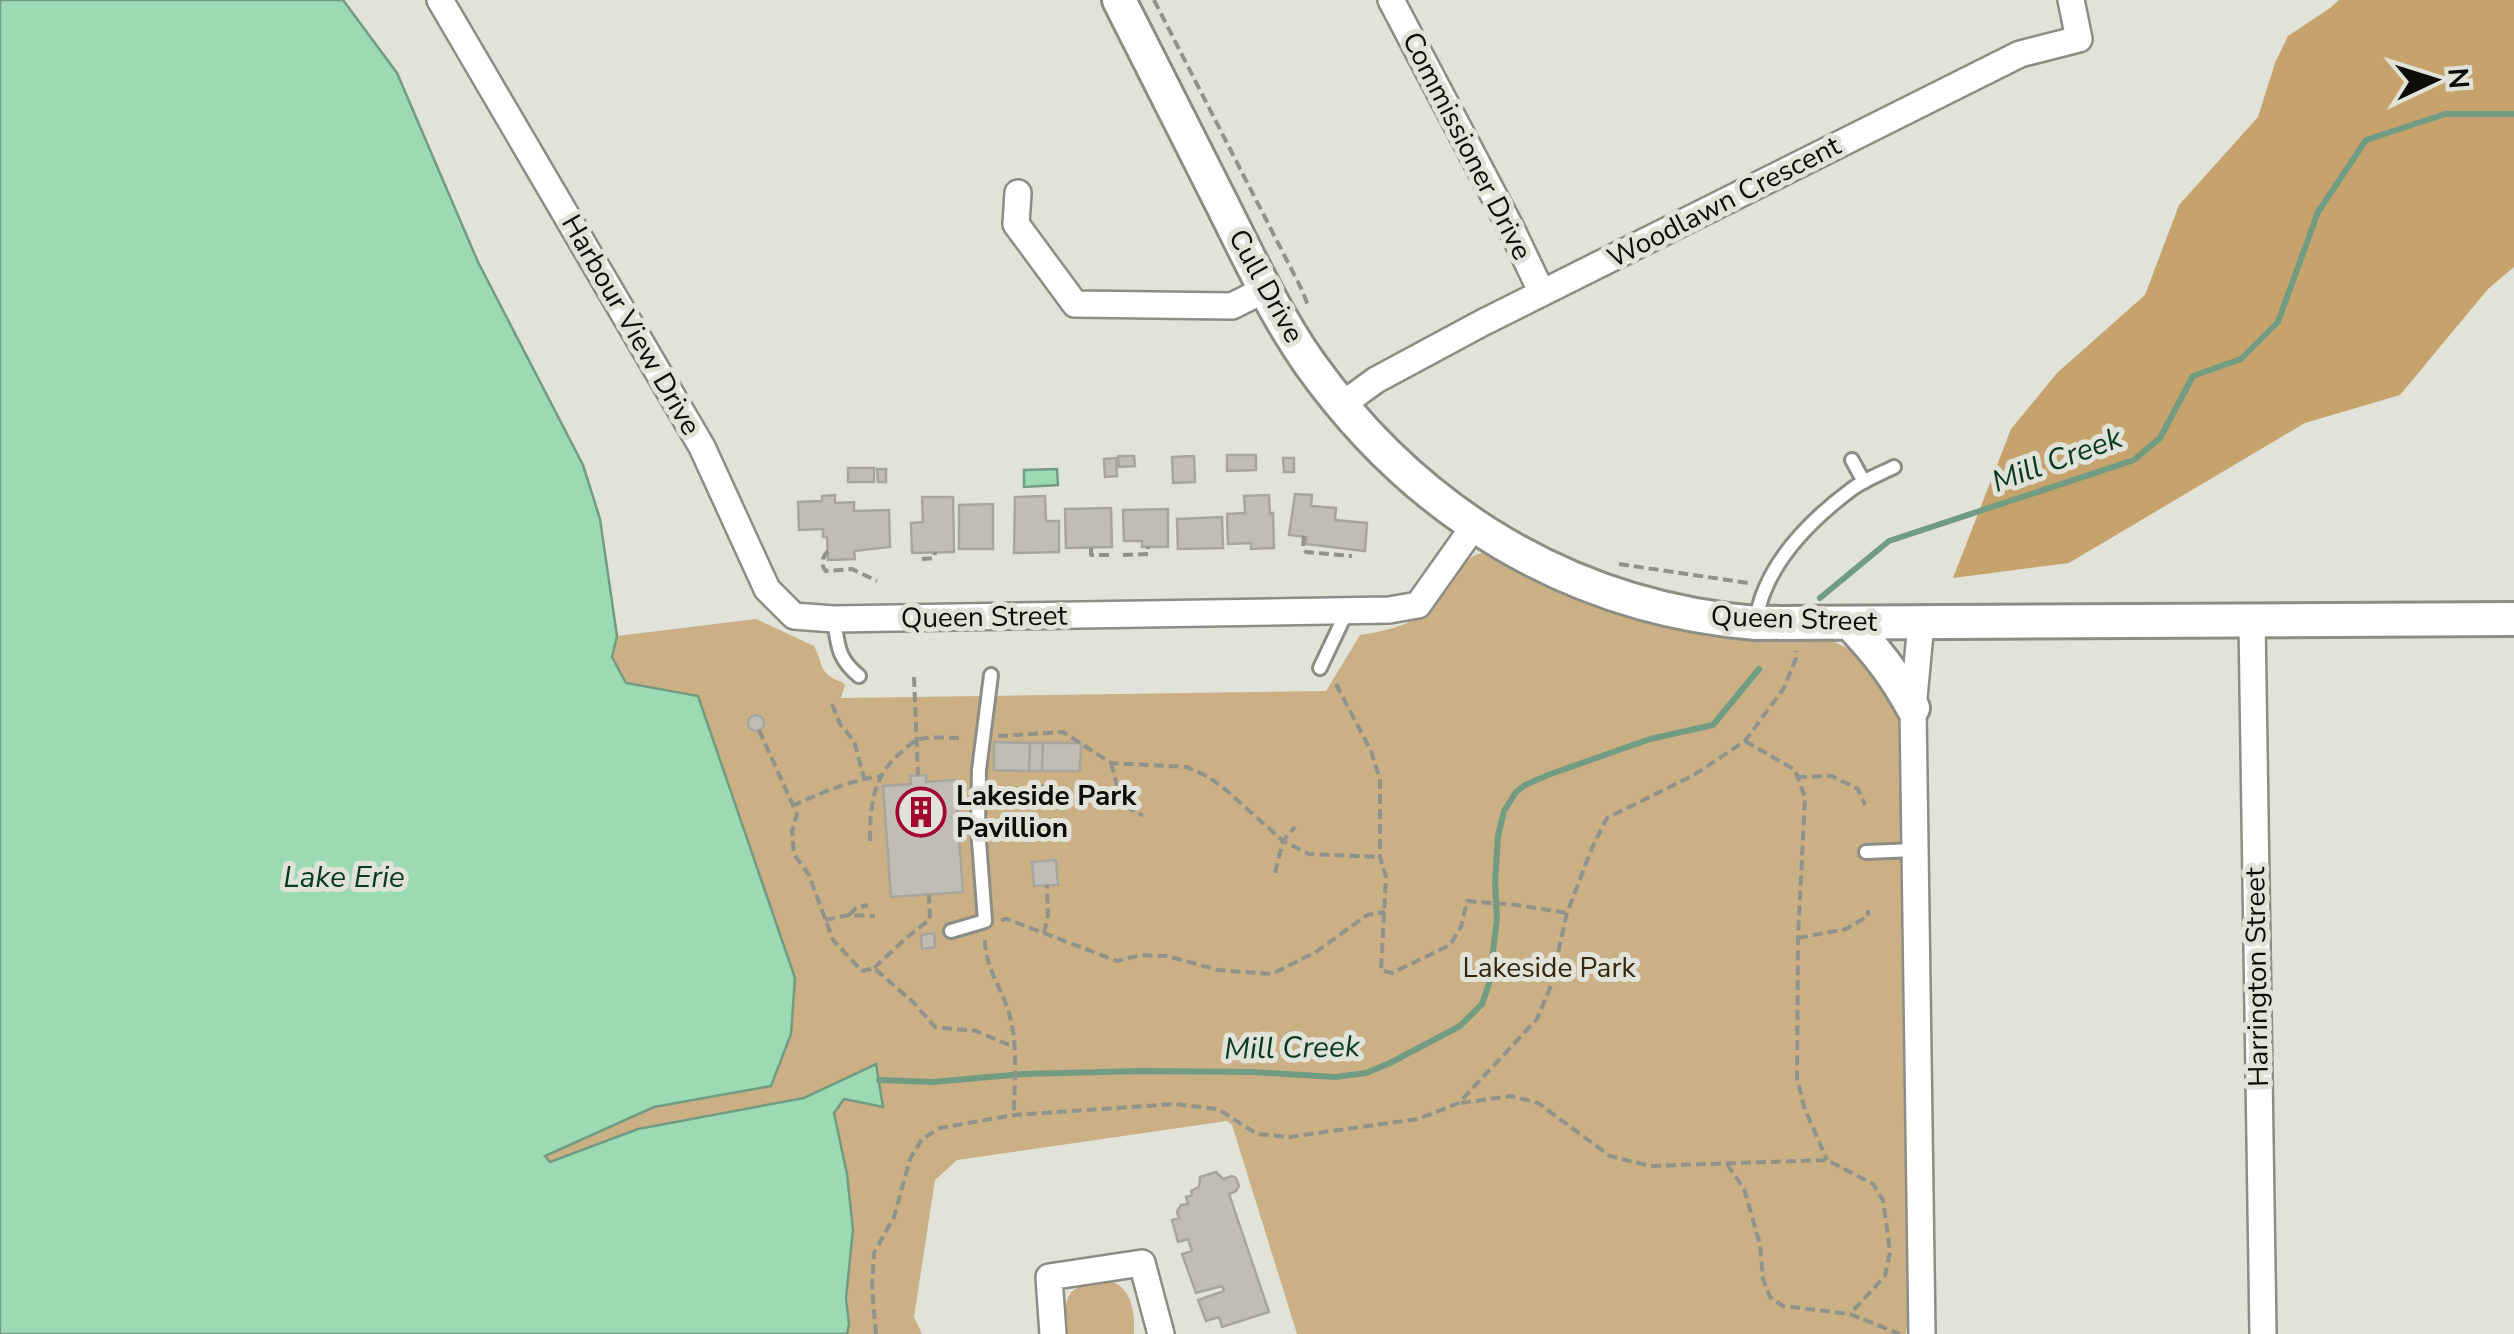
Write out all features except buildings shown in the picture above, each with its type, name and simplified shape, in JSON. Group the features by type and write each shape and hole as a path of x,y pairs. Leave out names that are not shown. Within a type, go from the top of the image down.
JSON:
{"street":[{"name":"Harbour View Drive","path":"440,0 702,447 767,589 794,616 834,619"},
{"name":"Cull Drive","path":"1119,0 1264,290 1310,364 1411,478 1474,526"},
{"name":"Commissioner Drive","path":"1391,0 1542,293"},
{"name":"Woodlawn Crescent","path":"1343,404 1387,374 1542,293 2020,54 2079,38 2070,0"},
{"path":"1018,193 1016,224 1075,304 1232,306 1264,290"},
{"name":"Queen Street","path":"834,619 1389,610 1418,605 1474,526 1539,563 1613,595 1680,613 1756,623 2514,619"},
{"name":"Harrington Street","path":"2252,621 2263,1334"},
{"path":"1850,623 1882,657 1914,708"},
{"path":"1921,623 1914,708 1922,1334"},
{"path":"1053,1334 1049,1277 1142,1263 1161,1334"}],"lane":[{"path":"1852,460 1864,482"},
{"path":"1756,623 1760,600 1776,568 1802,532 1855,486 1894,467"},
{"path":"1320,668 1347,611"},
{"path":"834,619 841,656 859,676"},
{"path":"952,931 985,922 978,828 982,737 991,675"},
{"path":"1866,852 1916,850"}],"path":[{"path":"1154,0 1302,290 1310,314"},
{"path":"1304,536 1306,552 1352,556"},
{"path":"1123,555 1148,554 1148,547"},
{"path":"1091,548 1090,555 1114,554"},
{"path":"828,552 823,558 826,571 852,569 877,581"},
{"path":"922,559 934,558 936,552"},
{"path":"1611,563 1752,584"},
{"path":"1459,1104 1537,1018 1550,988 1567,913 1607,818 1694,775 1746,740 1784,688 1796,658 1796,641"},
{"path":"914,677 918,775"},
{"path":"1336,684 1371,750 1380,780 1380,856 1386,877 1381,970 1392,973 1450,945 1461,927 1467,901 1567,913"},
{"path":"832,704 840,724 854,741 864,778"},
{"path":"759,730 796,814 792,831 794,854 809,875 833,940 852,961 862,970 874,968 930,919 929,894"},
{"path":"870,841 870,811 876,786 898,755 916,740 1064,732 1111,763 1187,767 1226,790 1282,841 1309,854 1380,856"},
{"path":"1746,740 1795,770 1804,797 1797,1078 1804,1107 1827,1160"},
{"path":"1111,763 1127,807 1143,815"},
{"path":"792,806 830,789 882,776"},
{"path":"1797,777 1832,776 1858,789 1865,806"},
{"path":"1035,782 1065,802"},
{"path":"1276,873 1282,841 1294,827"},
{"path":"1044,933 1048,916 1046,886"},
{"path":"850,915 856,908 868,905"},
{"path":"1798,938 1846,929 1868,916 1868,910"},
{"path":"1014,1114 1011,1019 985,958 985,922 1007,919 1118,961 1141,955 1167,956 1218,970 1272,974 1316,952 1367,915 1385,912"},
{"path":"825,920 875,916"},
{"path":"874,968 935,1027 976,1030 1014,1046"},
{"path":"876,1334 874,1253 894,1217 910,1159 922,1139 940,1128 1014,1114 1174,1104 1218,1109 1257,1134 1289,1137 1418,1119 1459,1104 1511,1096 1538,1103 1610,1156 1650,1166 1827,1160 1872,1184 1883,1200 1890,1252 1884,1276 1850,1314"},
{"path":"1727,1164 1744,1189 1770,1297 1784,1306 1850,1314 1900,1334"}],"green space":[{"name":"Lakeside Park","path":"1487,552 1607,609 1661,625 1833,641 1859,654 1896,708 1911,1305 1906,1334 1297,1334 1232,1125 1227,1121 957,1160 935,1180 914,1317 922,1334 847,1334 834,1113 876,1064 804,1098 638,1129 549,1163 545,1156 654,1107 770,1086 795,978 698,697 625,683 612,657 617,636 756,619 814,646 825,672 845,685 841,698 1326,691 1360,635 1399,626 1425,613 1469,559"},
{"path":"1109,1280 1123,1289 1130,1301 1134,1334 1067,1334 1066,1308 1071,1293 1084,1285"}],"shaded area":[{"path":"2339,0 2514,0 2514,267 2488,289 2400,395 2305,423 2069,563 1953,578 2011,429 2057,373 2145,295 2179,205 2258,117 2288,36"}],"water":[{"name":"Lake Erie","path":"0,0 343,0 397,73 478,262 583,465 600,519 617,636 612,657 626,683 698,696 795,978 791,1034 771,1086 654,1107 545,1156 550,1162 638,1129 804,1098 876,1064 883,1107 844,1099 834,1113 847,1174 853,1230 846,1298 847,1334 0,1334"},
{"path":"1057,469 1058,485 1024,487 1024,470"}],"waterway":[{"name":"Mill Creek","path":"1820,598 1889,541 2134,460 2160,438 2193,376 2241,359 2278,322 2318,212 2366,140 2445,114 2514,114"},
{"name":"Mill Creek","path":"879,1080 932,1082 1023,1074 1142,1071 1335,1077 1366,1073 1390,1063 1460,1026 1482,1004 1489,984 1497,919 1498,836 1504,811 1516,792 1548,775 1650,739 1713,725 1759,669"}],"place":[{"name":"Lakeside Park Pavillion","path":"921,812"}]}
